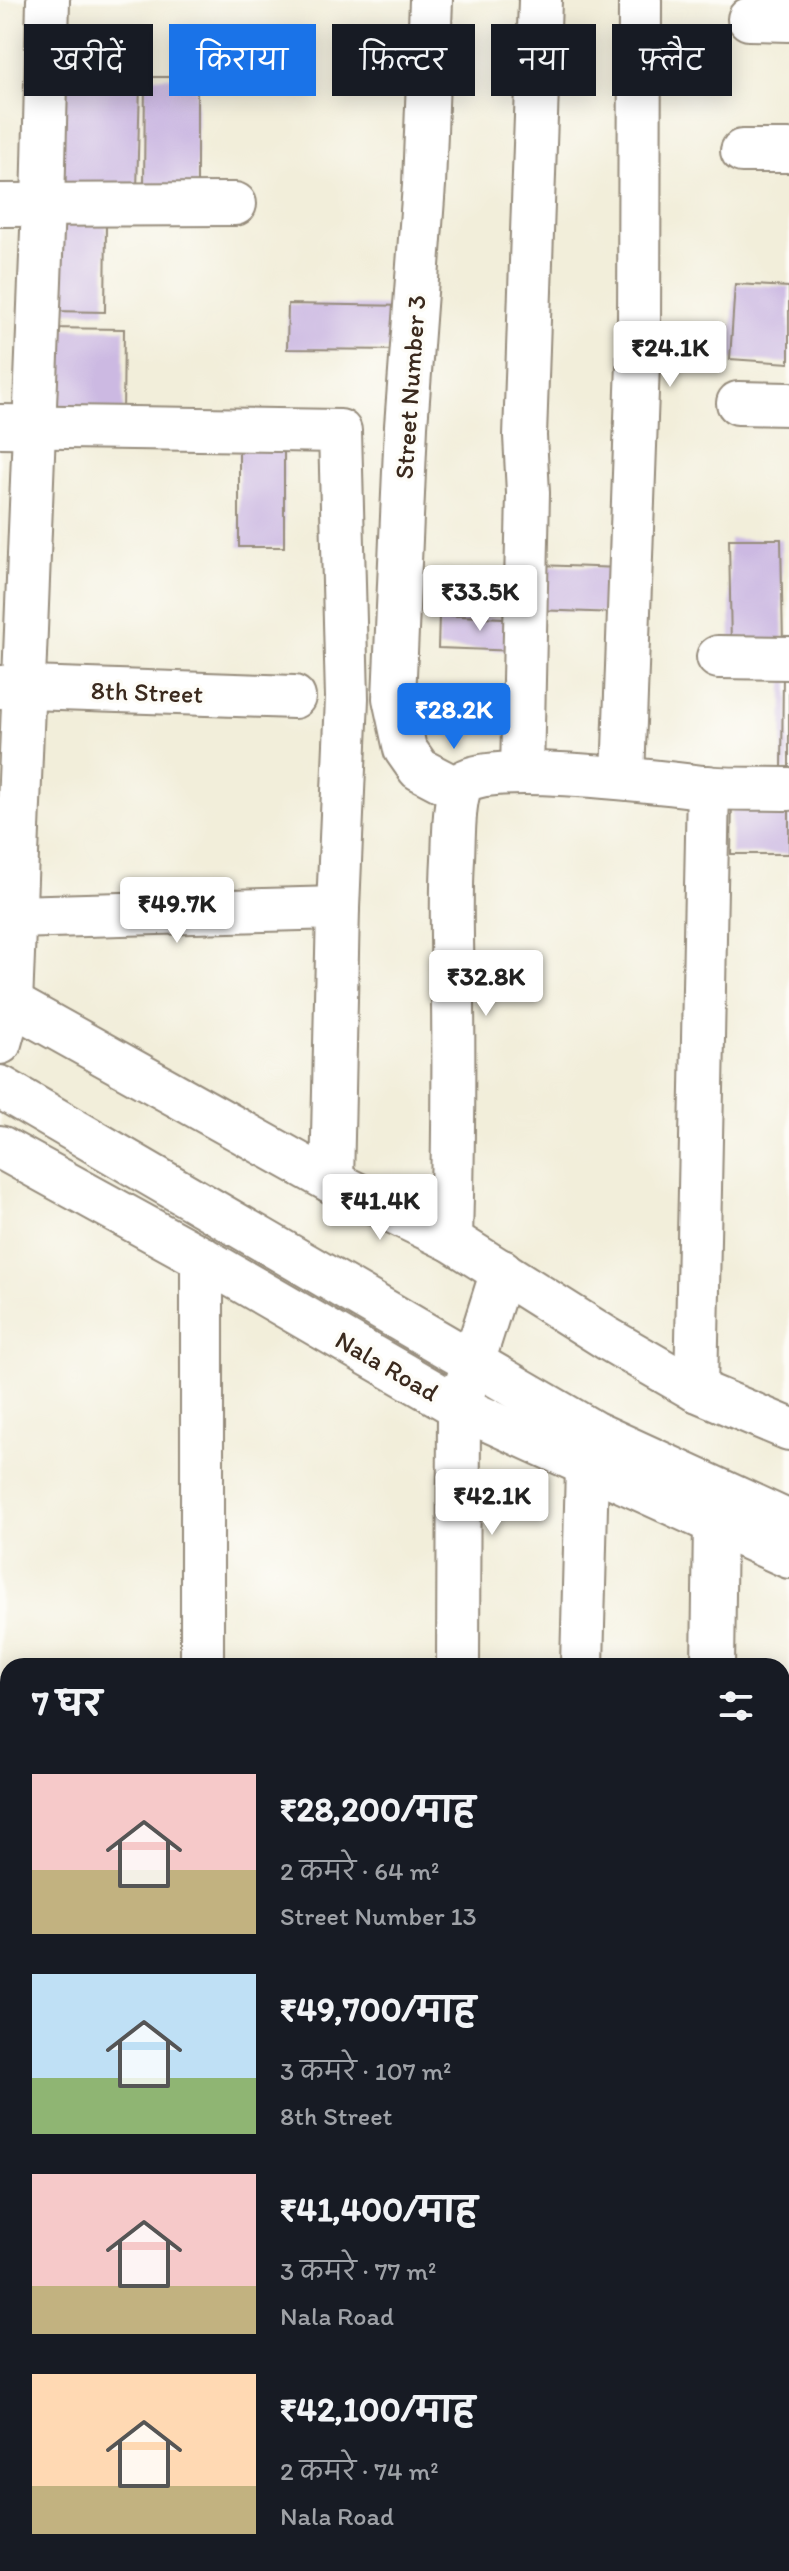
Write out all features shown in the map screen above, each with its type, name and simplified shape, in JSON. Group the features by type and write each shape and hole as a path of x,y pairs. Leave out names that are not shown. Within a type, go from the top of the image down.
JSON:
{"street":[{"path":"48,0 43,206 17,426 11,687 14,917 4,1014 451,1240 608,1339 696,1390 789,1429"},
{"name":"Street Number 3","path":"431,0 424,185 406,426 394,698 405,749 419,769 459,790"},
{"path":"522,773 528,493 525,436 540,0"},
{"path":"623,777 639,336 640,0"},
{"path":"742,151 789,151"},
{"path":"0,205 235,204"},
{"path":"738,403 789,404"},
{"path":"17,426 340,431 347,698 338,908 332,1182"},
{"path":"718,657 789,658"},
{"name":"8th Street","path":"11,687 294,697"},
{"path":"451,1240 454,1132 452,871 459,790 464,782 522,773 623,777 708,787 789,789"},
{"path":"696,1390 708,787"},
{"path":"14,917 338,908"},
{"path":"0,1087 593,1432 789,1522"},
{"name":"Nala Road","path":"0,1147 202,1258 459,1407 789,1557"},
{"path":"202,1258 202,1658"},
{"path":"458,1658 459,1407 502,1271"},
{"path":"582,1658 587,1467"},
{"path":"713,1658 715,1523"}],"building":[{"path":"153,77 169,77 169,96 197,96 197,191 144,190 145,96 153,96"},
{"path":"57,96 140,96 137,189 54,186"},
{"path":"51,224 106,225 105,312 51,311"},
{"path":"735,284 789,287 789,363 730,359"},
{"path":"288,304 411,306 410,350 287,349"},
{"path":"45,328 124,329 123,415 44,414"},
{"path":"239,432 284,432 284,547 239,547"},
{"path":"729,539 781,539 783,646 731,647"},
{"path":"538,565 620,568 617,613 536,610"},
{"path":"439,615 523,619 522,651 438,648"},
{"path":"783,672 789,672 789,770 782,770"},
{"path":"732,799 789,799 789,854 731,854"}]}
